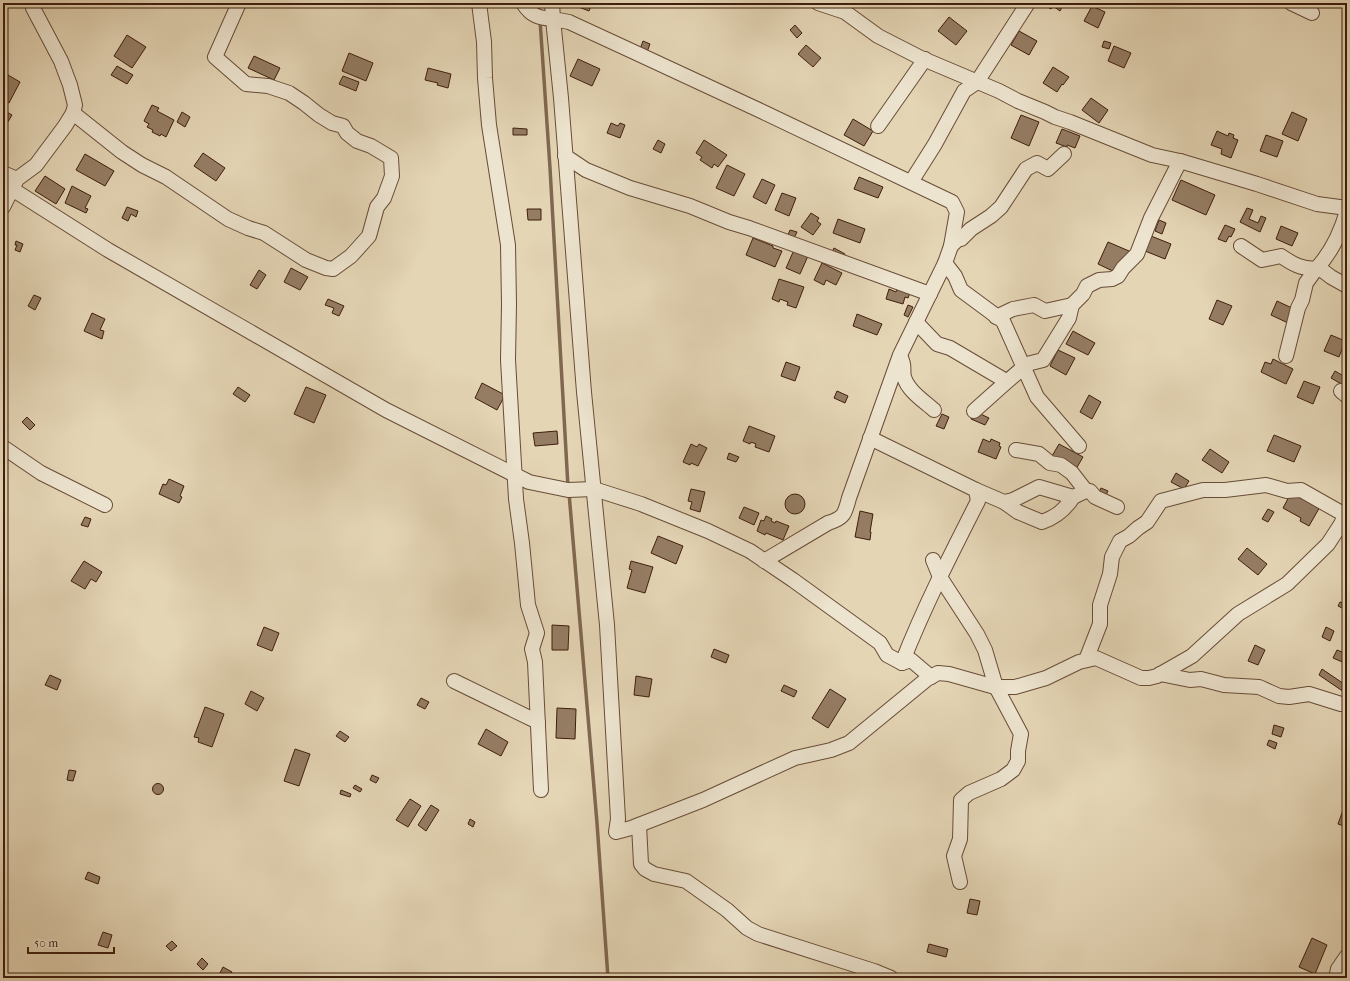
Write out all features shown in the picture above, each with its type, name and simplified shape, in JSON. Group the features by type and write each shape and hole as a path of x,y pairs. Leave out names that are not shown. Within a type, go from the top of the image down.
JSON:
{"street":[{"path":"3,207 15,184 36,165 65,126 73,113 75,105 70,85 61,61 33,8 33,3"},
{"path":"73,113 122,152 142,165 166,177 228,219 264,234 306,260 326,268 333,269 351,256 369,236 378,207 384,198 392,176 391,158 371,146 357,141 343,126 332,123 289,93 268,86 246,84 215,57 239,3"},
{"path":"479,3 484,42 489,125 508,245 508,360 516,499 528,605 537,633 532,648 535,662 541,790"},
{"path":"523,3 527,10 540,18 569,22 912,182 952,202 957,212 951,246 930,294 900,355 849,498 846,512 839,520 828,523 764,561"},
{"path":"552,3 584,384 607,625 618,819 616,832 703,800 795,758 831,750 849,743 930,677 938,673 949,674 996,687 1015,687 1046,678 1079,662 1096,658 1141,678 1149,678 1160,674 1192,656 1238,614 1287,584 1328,544 1347,514 1301,490 1287,491 1266,485 1225,490 1203,490 1161,501 1147,522 1120,541 1112,557 1110,574 1100,605 1100,624 1086,660"},
{"path":"818,3 844,12 878,36 926,60 1055,117 1152,155 1180,161 1317,204 1347,210 1343,224 1326,260 1317,268 1306,283 1286,356"},
{"path":"912,182 964,91 977,82 1028,3"},
{"path":"1291,3 1312,12"},
{"path":"878,126 926,60"},
{"path":"951,246 1000,207 1026,169 1037,163 1048,169 1064,154"},
{"path":"565,156 586,170 630,188 690,206 729,222 930,294"},
{"path":"974,411 1024,366 1043,360 1068,318 1072,305 1083,294 1087,286 1099,280 1112,279 1118,276 1123,268 1137,254 1151,218 1180,161"},
{"path":"3,173 15,184 108,250 386,410 529,482 568,490 594,489 641,504 708,530 750,551 880,643 887,654 902,663 911,660 930,677"},
{"path":"1241,246 1262,260 1280,256 1292,264 1303,268 1317,268 1347,286"},
{"path":"944,263 955,276 961,290 1003,321 1039,399 1079,446"},
{"path":"996,317 1013,309 1034,305 1046,311 1072,305"},
{"path":"916,322 937,344 950,348 1006,381"},
{"path":"900,355 904,363 904,376 907,385 934,410"},
{"path":"870,438 976,490 1004,502 1018,512 1042,522 1067,508 1080,494"},
{"path":"3,447 42,473 105,505"},
{"path":"1016,450 1039,454 1050,463 1061,465 1072,473 1080,494"},
{"path":"1004,502 1013,500 1039,487 1080,494 1090,491 1095,497 1117,507"},
{"path":"902,663 940,577 978,501 976,490"},
{"path":"933,560 940,577 977,634 985,650 996,687 1021,734 1018,761 1013,770 1001,779 970,793 961,800 960,839 954,856 960,882"},
{"path":"1160,674 1190,680 1201,679 1224,685 1259,687 1279,696 1289,697 1309,694 1340,704 1347,704"},
{"path":"454,681 538,722"},
{"path":"639,824 641,864 645,869 654,874 686,882 727,910 747,928 758,934 874,971 891,978"},
{"path":"1336,978 1338,969 1347,956"}],"building":[{"path":"568,3 592,3 589,11"},
{"path":"1041,3 1064,3 1060,11 1053,6 1051,9"},
{"path":"1092,6 1105,12 1098,28 1084,21"},
{"path":"949,17 967,31 956,45 938,31"},
{"path":"795,25 802,33 797,38 790,30"},
{"path":"1019,31 1037,41 1029,55 1011,45"},
{"path":"127,35 146,47 132,68 114,56"},
{"path":"643,41 650,44 647,52 640,49"},
{"path":"1104,41 1111,43 1109,49 1102,47"},
{"path":"806,45 821,58 813,67 798,54"},
{"path":"1114,46 1131,53 1124,68 1108,61"},
{"path":"349,53 373,63 366,81 342,71"},
{"path":"254,56 280,68 274,80 248,68"},
{"path":"578,59 600,69 592,86 570,76"},
{"path":"117,66 133,75 127,84 111,75"},
{"path":"1053,67 1069,77 1057,92 1043,83"},
{"path":"428,68 451,74 448,88 437,85 438,83 425,80"},
{"path":"8,75 20,82 9,103 3,100 3,84"},
{"path":"343,76 359,82 356,91 339,84"},
{"path":"1091,98 1108,110 1099,123 1082,110"},
{"path":"152,105 159,108 157,111 174,120 166,137 152,132 153,130 147,127 149,124 144,121"},
{"path":"3,110 12,115 3,130"},
{"path":"182,112 190,117 185,127 177,122"},
{"path":"1292,112 1307,119 1298,141 1282,134"},
{"path":"1021,115 1039,122 1029,146 1011,138"},
{"path":"853,119 873,131 864,146 844,135"},
{"path":"611,123 618,126 620,123 625,125 620,138 607,133"},
{"path":"513,128 527,129 527,135 513,135"},
{"path":"1062,129 1080,136 1075,148 1056,143"},
{"path":"1217,131 1228,136 1229,133 1234,135 1233,138 1238,140 1231,158 1221,154 1222,149 1211,145"},
{"path":"1266,135 1283,141 1277,157 1260,151"},
{"path":"658,140 665,144 661,153 653,149"},
{"path":"704,140 727,155 718,167 714,164 712,168 700,160 702,157 696,153"},
{"path":"203,153 225,168 216,181 194,166"},
{"path":"85,154 114,171 105,186 76,170"},
{"path":"727,165 745,174 734,196 716,188"},
{"path":"45,176 65,189 56,204 35,191"},
{"path":"859,177 883,187 878,198 854,189"},
{"path":"762,179 775,185 766,204 753,197"},
{"path":"1181,180 1215,195 1206,215 1172,200"},
{"path":"72,186 91,196 85,208 88,209 86,213 65,203"},
{"path":"782,193 796,198 789,216 775,210"},
{"path":"127,207 138,211 136,217 131,214 128,221 122,218"},
{"path":"1247,208 1253,210 1249,219 1258,223 1261,216 1266,218 1260,232 1240,222"},
{"path":"527,209 541,209 541,220 528,220"},
{"path":"811,213 819,218 817,221 821,224 813,235 801,227"},
{"path":"838,219 865,229 860,243 833,233"},
{"path":"1159,220 1166,223 1162,234 1155,231"},
{"path":"1225,225 1235,229 1231,237 1229,236 1226,242 1218,239"},
{"path":"1281,226 1298,233 1292,246 1276,239"},
{"path":"790,230 797,232 794,238 788,235"},
{"path":"1151,236 1171,244 1165,259 1145,251"},
{"path":"753,238 782,251 775,267 746,255"},
{"path":"16,241 23,244 20,252 15,250 17,245 15,245"},
{"path":"1108,242 1129,251 1119,274 1098,264"},
{"path":"834,248 845,254 843,258 832,252"},
{"path":"794,250 808,256 800,274 786,268"},
{"path":"822,263 842,273 836,285 826,280 824,285 814,280"},
{"path":"291,268 308,277 300,290 284,282"},
{"path":"259,270 266,275 257,289 250,285"},
{"path":"779,279 804,287 796,308 787,305 788,302 780,299 779,302 772,299"},
{"path":"897,288 910,293 908,298 905,297 903,304 886,299 889,289 896,292"},
{"path":"34,295 41,298 35,310 28,306"},
{"path":"328,299 344,306 339,316 332,313 334,308 325,305"},
{"path":"1217,300 1232,306 1223,325 1209,319"},
{"path":"1277,301 1294,309 1288,323 1271,315"},
{"path":"908,305 913,307 908,317 904,315"},
{"path":"92,313 105,319 100,330 104,331 102,339 84,331"},
{"path":"857,314 882,324 877,335 853,326"},
{"path":"1073,331 1095,343 1088,355 1066,344"},
{"path":"1331,335 1345,341 1339,357 1324,351"},
{"path":"1058,350 1075,358 1066,375 1050,366"},
{"path":"1273,359 1293,369 1286,384 1261,372 1265,362 1271,364"},
{"path":"786,362 800,367 795,381 781,376"},
{"path":"1335,371 1347,378 1343,385 1331,378"},
{"path":"1304,381 1320,387 1313,404 1297,397"},
{"path":"482,383 505,395 497,410 475,398"},
{"path":"238,387 250,395 245,402 233,394"},
{"path":"306,387 326,395 314,423 294,414"},
{"path":"837,391 848,396 845,403 834,398"},
{"path":"1089,395 1101,402 1092,419 1080,412"},
{"path":"974,411 989,418 985,425 971,419"},
{"path":"942,414 949,417 944,429 936,426"},
{"path":"27,417 35,425 30,430 22,422"},
{"path":"749,426 775,436 769,452 755,447 756,444 751,442 750,444 743,441"},
{"path":"557,431 558,444 535,446 533,433"},
{"path":"1274,435 1301,446 1294,462 1267,451"},
{"path":"983,439 990,442 991,439 1000,443 999,446 1001,447 996,459 978,452"},
{"path":"691,444 697,447 699,444 707,448 698,466 683,462"},
{"path":"1059,444 1083,457 1076,469 1052,456"},
{"path":"1210,449 1229,462 1222,473 1202,460"},
{"path":"729,453 739,457 736,462 727,459"},
{"path":"1176,473 1189,481 1184,489 1171,482"},
{"path":"169,479 184,486 179,503 159,494 163,484 166,485"},
{"path":"1101,488 1108,491 1104,499 1097,496"},
{"path":"691,489 705,492 700,512 690,509 692,502 688,501"},
{"path":"1291,493 1302,499 1304,496 1321,505 1309,526 1300,521 1301,518 1283,508"},
{"path":"795,494 802,497 805,504 802,511 795,514 788,511 785,504 788,497"},
{"path":"744,507 759,513 754,525 739,518"},
{"path":"1268,509 1274,512 1268,522 1262,519"},
{"path":"860,511 873,514 870,540 855,537"},
{"path":"766,516 772,519 771,521 775,523 776,521 789,526 783,540 757,531 761,520 764,521"},
{"path":"85,517 91,519 88,527 81,525"},
{"path":"658,536 683,546 676,564 651,553"},
{"path":"1247,548 1267,564 1258,575 1238,559"},
{"path":"84,561 102,572 96,582 91,579 85,589 71,581"},
{"path":"631,561 653,567 645,593 627,588 632,570 629,569"},
{"path":"1340,602 1347,604 1344,609 1338,606"},
{"path":"552,625 569,626 568,650 552,650"},
{"path":"264,627 279,633 272,651 257,645"},
{"path":"1326,627 1334,631 1330,641 1322,637"},
{"path":"1255,645 1265,650 1258,665 1248,661"},
{"path":"714,649 729,655 726,663 711,657"},
{"path":"1337,650 1347,654 1347,664 1333,658"},
{"path":"1322,669 1347,686 1347,694 1319,675"},
{"path":"50,675 61,680 57,690 45,685"},
{"path":"636,676 652,679 649,697 634,695"},
{"path":"784,685 797,691 794,697 781,691"},
{"path":"830,689 846,699 828,728 812,718"},
{"path":"251,691 264,698 257,711 245,704"},
{"path":"421,698 429,702 425,709 417,705"},
{"path":"205,707 224,714 212,747 198,742 199,738 194,737"},
{"path":"557,708 576,709 575,739 556,738"},
{"path":"1274,725 1284,728 1281,737 1272,734"},
{"path":"486,729 508,742 501,756 478,744"},
{"path":"340,731 349,737 345,742 336,736"},
{"path":"1269,740 1277,743 1275,749 1267,745"},
{"path":"295,749 310,754 299,786 284,781"},
{"path":"69,770 76,771 73,781 67,780"},
{"path":"372,775 379,778 376,783 370,780"},
{"path":"156,784 160,784 162,785 162,793 156,794 153,791 153,787"},
{"path":"355,785 362,789 360,792 353,788"},
{"path":"341,790 351,794 350,797 340,794"},
{"path":"410,799 421,806 408,827 396,820"},
{"path":"431,805 439,810 426,831 418,825"},
{"path":"1343,810 1347,812 1347,827 1338,824"},
{"path":"470,819 475,822 473,827 468,824"},
{"path":"88,872 100,877 98,884 85,879"},
{"path":"970,899 980,901 977,915 967,913"},
{"path":"103,932 112,935 108,948 98,945"},
{"path":"1312,938 1327,945 1315,974 1299,967"},
{"path":"172,941 177,946 171,951 166,946"},
{"path":"929,944 948,949 946,957 927,952"},
{"path":"202,958 208,964 203,970 197,964"},
{"path":"223,967 232,972 229,978 220,973"}],"waterway":[{"path":"538,3 539,14"},
{"path":"540,20 568,487"},
{"path":"569,493 597,823 608,978"}]}
